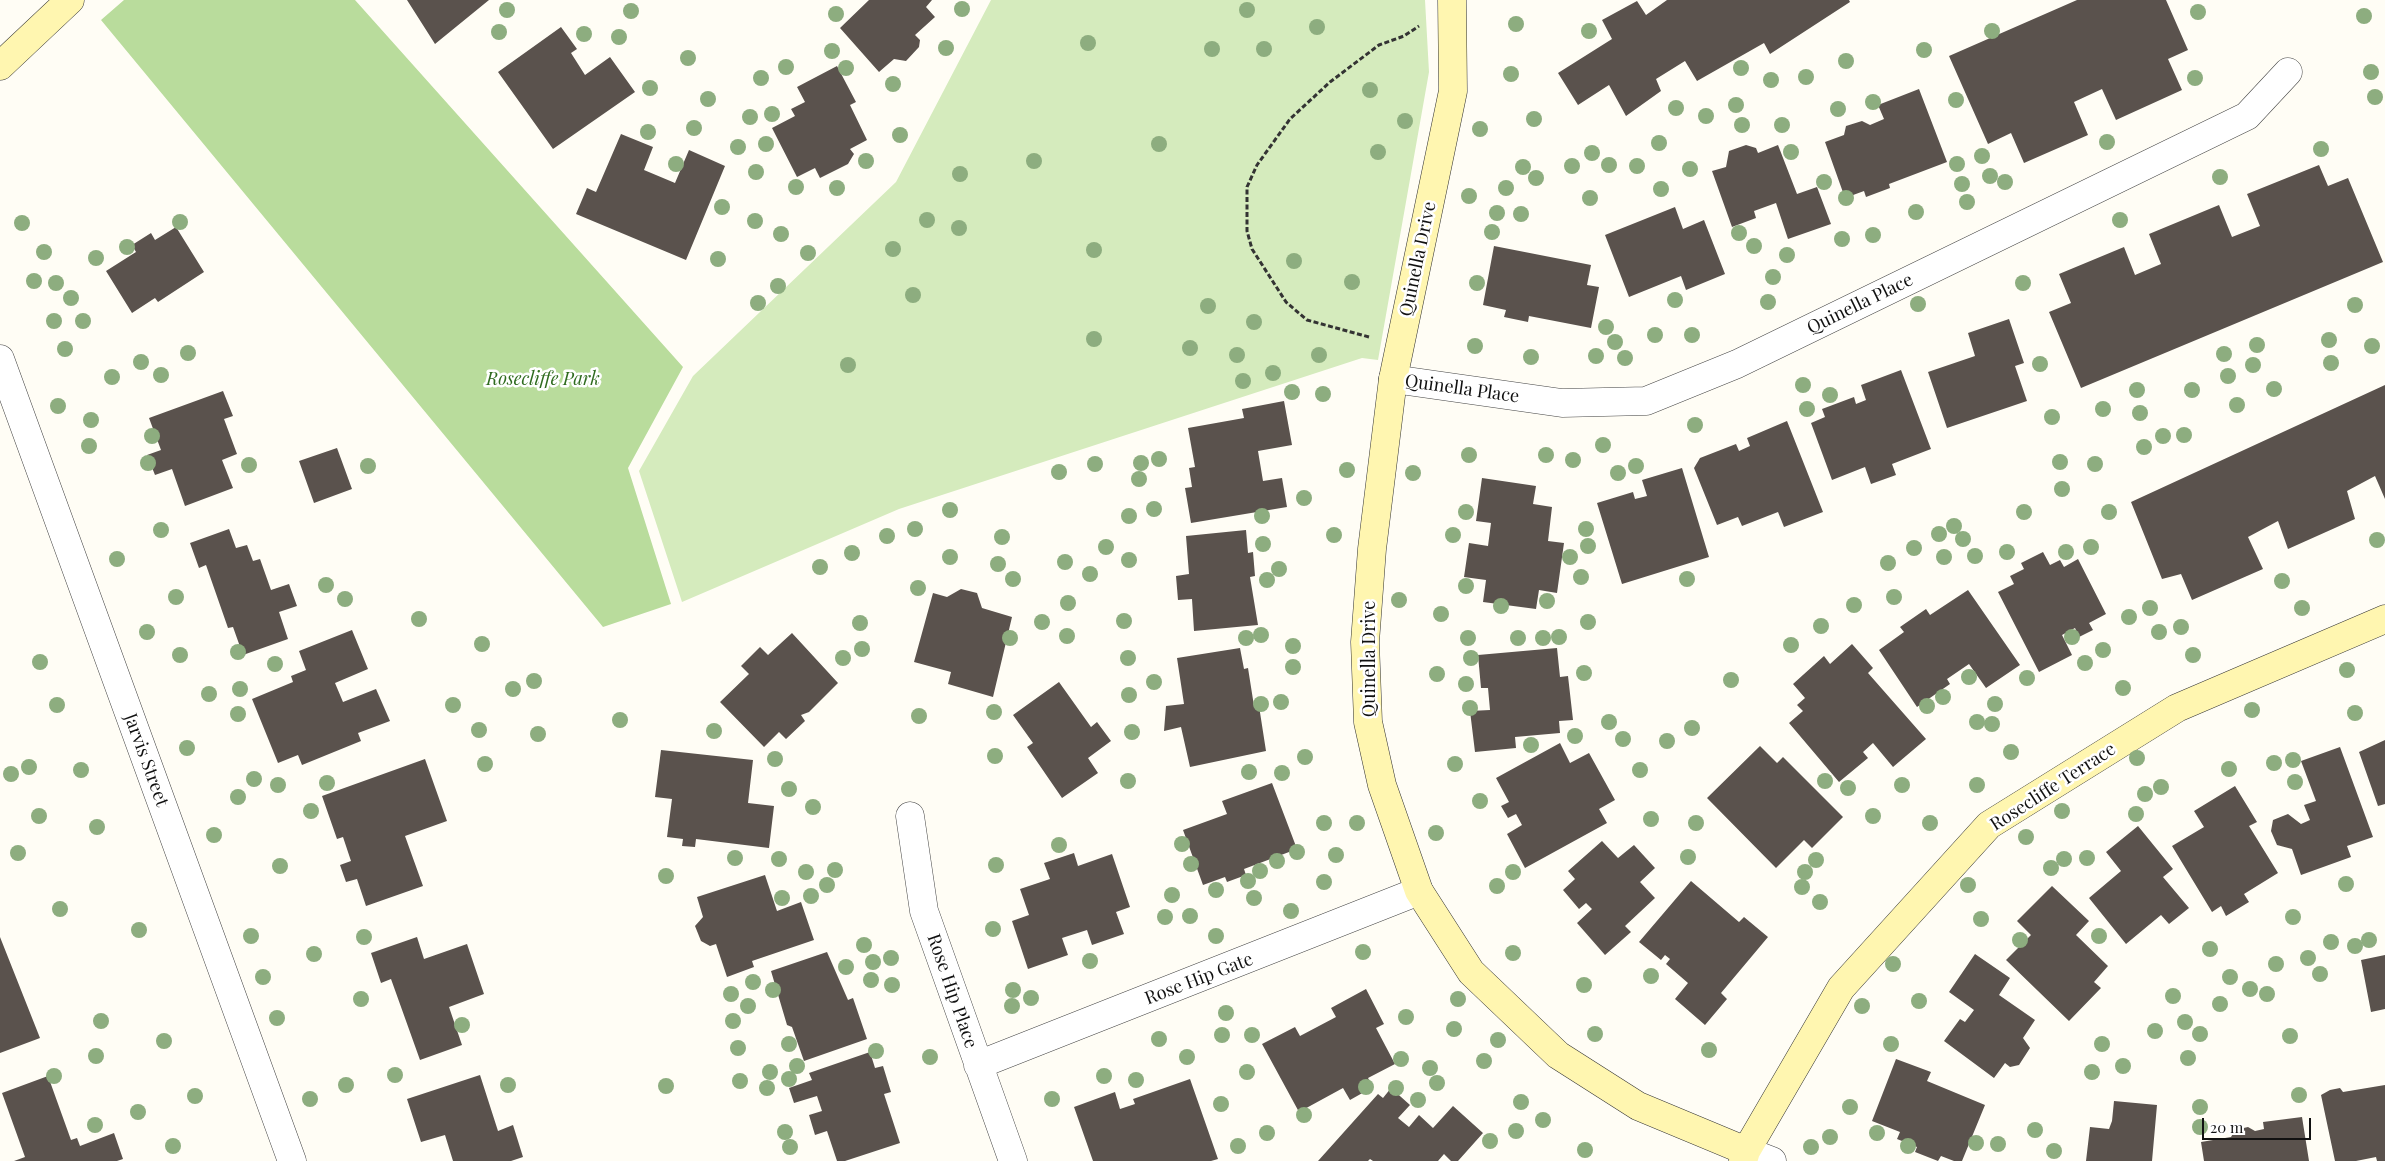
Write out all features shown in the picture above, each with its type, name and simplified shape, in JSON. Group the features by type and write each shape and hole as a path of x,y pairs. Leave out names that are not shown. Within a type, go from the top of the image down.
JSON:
{"street":[{"path":"0,66 70,0"},
{"name":"Quinella Drive","path":"1452,3 1453,91 1393,379 1372,550 1365,642 1368,722 1382,785 1419,890 1471,972 1558,1055 1638,1106 1744,1156"},
{"name":"Quinella Place","path":"1393,379 1562,403 1646,401 1737,364 2247,116 2288,72"},
{"name":"Jarvis Street","path":"0,359 292,1161"},
{"name":"Rosecliffe Terrace","path":"1744,1156 1841,988 1989,825 2177,708 2385,619"},
{"name":"Rose Hip Place","path":"910,816 924,911 1012,1161"},
{"name":"Rose Hip Gate","path":"978,1065 1419,890"},
{"path":"1744,1156 1772,1161"}],"path":[{"path":"1399,346 1307,320 1286,302 1252,249 1247,231 1247,188 1257,165 1290,119 1330,82 1379,45 1404,36 1452,3"}],"green space":[{"name":"Rosecliffe Park","path":"124,0 355,0 683,367 628,468 671,604 603,627 101,20"},
{"path":"991,0 1425,0 1429,72 1378,360 1362,358 899,509 682,602 639,471 693,376 896,182"}],"building":[{"path":"407,0 489,0 435,44"},
{"path":"869,0 932,0 926,7 935,17 915,35 920,40 919,47 906,61 894,59 879,72 840,28"},
{"path":"1667,0 1849,0 1850,2 1770,54 1764,43 1697,81 1685,61 1656,79 1661,91 1626,116 1609,85 1578,105 1558,73 1612,39 1602,20 1637,1 1646,15"},
{"path":"2077,0 2166,0 2188,50 2168,59 2182,90 2116,120 2102,89 2074,102 2088,135 2024,163 2011,133 1988,144 1949,56"},
{"path":"561,27 577,49 571,53 585,75 610,57 635,92 553,149 498,72"},
{"path":"837,66 856,102 850,105 867,140 850,149 854,154 848,164 820,178 815,168 797,177 772,128 795,116 791,109 805,102 797,87"},
{"path":"1919,89 1947,162 1889,184 1890,188 1866,197 1864,191 1845,198 1825,142 1844,135 1846,126 1862,121 1870,125 1884,119 1878,105"},
{"path":"621,134 653,147 644,170 675,183 689,150 725,166 686,260 576,214 587,188 596,192"},
{"path":"1746,145 1756,148 1758,153 1778,145 1797,194 1817,187 1831,224 1788,239 1776,203 1754,211 1756,218 1732,227 1712,171 1726,167 1729,151"},
{"path":"2319,165 2328,186 2348,178 2383,262 2081,388 2049,312 2071,303 2059,274 2124,247 2135,275 2161,264 2149,234 2219,205 2232,237 2260,226 2247,194"},
{"path":"1675,207 1683,229 1704,220 1725,274 1686,290 1681,276 1629,297 1605,235"},
{"path":"176,227 204,272 158,302 155,298 132,313 106,271 136,252 132,245 151,233 155,240"},
{"path":"1494,246 1591,265 1587,285 1599,287 1591,328 1529,316 1528,322 1504,317 1506,310 1483,305"},
{"path":"2009,319 2024,363 2015,366 2027,401 1947,428 1928,372 1975,356 1968,333"},
{"path":"1901,370 1931,449 1892,464 1896,475 1871,484 1865,467 1832,480 1811,423 1825,417 1822,409 1854,397 1856,404 1866,400 1861,385"},
{"path":"2385,385 2385,499 2375,476 2347,491 2355,519 2288,549 2278,521 2248,537 2263,569 2192,600 2181,574 2162,579 2131,502"},
{"path":"223,391 233,416 224,419 237,454 222,460 233,488 185,506 172,469 155,475 147,455 161,450 149,418"},
{"path":"1284,401 1292,445 1258,451 1263,481 1282,478 1287,507 1191,523 1185,488 1192,487 1189,468 1195,467 1188,428 1244,418 1242,409"},
{"path":"1787,421 1823,512 1784,527 1778,512 1742,526 1738,517 1717,525 1694,468 1700,458 1736,444 1739,451 1750,446 1747,438"},
{"path":"337,448 352,489 314,503 299,461"},
{"path":"1682,468 1709,557 1622,584 1597,503 1633,492 1635,499 1647,496 1642,480"},
{"path":"1482,478 1536,486 1533,504 1552,507 1548,541 1564,543 1557,593 1539,590 1536,609 1483,602 1486,580 1464,577 1469,543 1488,546 1491,523 1476,521"},
{"path":"229,529 236,548 247,545 253,561 260,559 271,590 289,584 297,606 279,612 288,639 243,655 233,627 228,628 206,565 199,568 190,543"},
{"path":"1246,530 1248,553 1253,552 1255,576 1250,577 1258,625 1194,631 1192,599 1178,600 1176,576 1189,574 1186,536"},
{"path":"2043,552 2050,565 2060,560 2064,567 2078,559 2106,614 2089,623 2093,630 2079,637 2075,628 2062,635 2072,655 2039,672 1998,592 2014,584 2010,576 2024,569 2021,563"},
{"path":"961,589 977,593 982,608 1012,617 993,697 948,684 951,672 914,662 933,593 947,597"},
{"path":"1968,590 2020,665 1986,688 1969,664 1947,679 1950,684 1917,707 1879,650 1904,632 1900,627 1926,609 1930,615"},
{"path":"352,630 368,669 335,683 343,702 376,689 390,721 358,733 361,741 302,765 298,755 278,763 252,699 293,682 291,676 306,670 299,651"},
{"path":"792,633 838,683 809,712 801,715 805,721 786,739 779,732 764,747 720,702 749,674 741,666 760,647 768,655"},
{"path":"1852,644 1873,668 1868,673 1926,739 1893,767 1873,743 1863,752 1868,758 1839,782 1789,723 1803,711 1797,705 1805,698 1793,684 1824,656 1830,664"},
{"path":"1240,648 1244,669 1248,668 1254,706 1259,706 1266,751 1190,767 1181,727 1164,731 1166,706 1184,704 1177,658"},
{"path":"1557,648 1560,677 1568,676 1573,720 1559,721 1560,733 1515,737 1516,748 1475,752 1470,711 1490,710 1488,688 1481,688 1478,655"},
{"path":"1059,682 1091,727 1097,722 1111,741 1088,758 1098,773 1062,798 1027,747 1033,743 1013,715"},
{"path":"2385,740 2385,804 2378,806 2359,752"},
{"path":"1560,743 1570,763 1589,753 1615,800 1599,809 1607,823 1525,868 1507,834 1522,825 1516,814 1508,818 1501,806 1509,802 1496,778"},
{"path":"1760,746 1777,763 1783,757 1843,817 1812,848 1804,840 1776,868 1707,798"},
{"path":"2340,747 2373,837 2347,846 2351,857 2301,875 2292,849 2277,845 2271,831 2273,820 2288,814 2301,824 2310,820 2304,805 2316,801 2301,761"},
{"path":"661,750 753,760 748,803 774,806 769,848 696,839 695,847 682,846 683,839 667,837 672,799 655,797"},
{"path":"425,759 447,821 405,836 423,886 366,906 357,879 346,882 340,865 351,861 343,837 337,839 322,796"},
{"path":"1272,783 1297,849 1244,869 1246,875 1227,882 1225,877 1203,885 1183,830 1227,814 1222,801"},
{"path":"2235,786 2257,822 2249,826 2278,873 2244,894 2249,902 2226,916 2221,906 2212,912 2172,846 2204,827 2194,811"},
{"path":"2138,826 2173,869 2163,877 2189,908 2169,924 2161,915 2126,944 2089,898 2121,871 2106,852"},
{"path":"1602,841 1618,858 1634,845 1655,868 1640,882 1655,898 1625,926 1631,932 1605,955 1577,923 1592,909 1586,903 1579,909 1563,890 1575,879 1568,871"},
{"path":"1074,853 1078,866 1112,854 1130,907 1116,912 1124,934 1092,945 1087,930 1062,938 1068,955 1028,969 1012,921 1029,915 1020,889 1050,879 1044,863"},
{"path":"765,875 777,911 801,902 814,940 752,961 754,967 727,977 716,944 710,946 701,941 695,926 703,917 697,897"},
{"path":"1691,881 1739,922 1744,917 1768,937 1721,993 1727,999 1705,1025 1675,999 1688,983 1666,964 1670,959 1665,955 1661,960 1639,942"},
{"path":"2052,886 2089,921 2076,935 2108,966 2094,982 2101,988 2069,1021 2006,960 2031,935 2017,921"},
{"path":"0,937 40,1038 0,1053"},
{"path":"417,937 424,959 467,944 484,994 449,1007 462,1045 420,1060 391,979 381,983 371,953"},
{"path":"827,952 848,1000 853,998 867,1039 804,1061 792,1027 787,1025 771,971"},
{"path":"1975,954 2010,978 1999,995 2035,1020 2023,1038 2030,1048 2019,1065 2010,1067 2005,1063 1994,1078 1944,1041 1960,1019 1965,1022 1974,1010 1949,992"},
{"path":"2385,955 2385,1009 2371,1012 2361,960"},
{"path":"1366,989 1384,1024 1376,1028 1395,1064 1368,1078 1373,1087 1350,1100 1343,1088 1299,1112 1262,1044 1295,1027 1300,1036 1336,1017 1331,1008"},
{"path":"870,1052 875,1068 883,1066 891,1092 884,1094 900,1143 845,1161 837,1161 827,1131 815,1135 809,1115 822,1111 817,1096 794,1103 789,1088 812,1080 809,1073"},
{"path":"1896,1059 1931,1072 1927,1081 1985,1105 1962,1161 1954,1161 1941,1156 1938,1161 1915,1152 1917,1147 1897,1139 1900,1132 1872,1121"},
{"path":"480,1075 498,1131 513,1125 523,1157 511,1161 453,1161 445,1135 421,1142 407,1099"},
{"path":"48,1076 71,1140 77,1138 80,1146 114,1133 123,1159 117,1161 14,1161 25,1157 2,1093"},
{"path":"1190,1079 1218,1159 1211,1161 1093,1161 1074,1107 1115,1092 1120,1109 1135,1104 1133,1099"},
{"path":"2385,1085 2385,1161 2377,1161 2376,1157 2356,1161 2335,1161 2321,1095 2330,1090 2340,1088 2343,1092"},
{"path":"1391,1088 1410,1105 1398,1118 1409,1127 1419,1115 1433,1128 1453,1106 1483,1133 1458,1161 1451,1161 1444,1154 1438,1161 1373,1161 1370,1159 1368,1161 1318,1161 1378,1094 1383,1098"},
{"path":"2114,1101 2157,1105 2152,1161 2086,1161 2090,1127 2109,1129 2112,1121"},
{"path":"2302,1117 2309,1161 2204,1161 2201,1142 2231,1137 2235,1130 2248,1127 2255,1131 2264,1129 2263,1122"}]}
